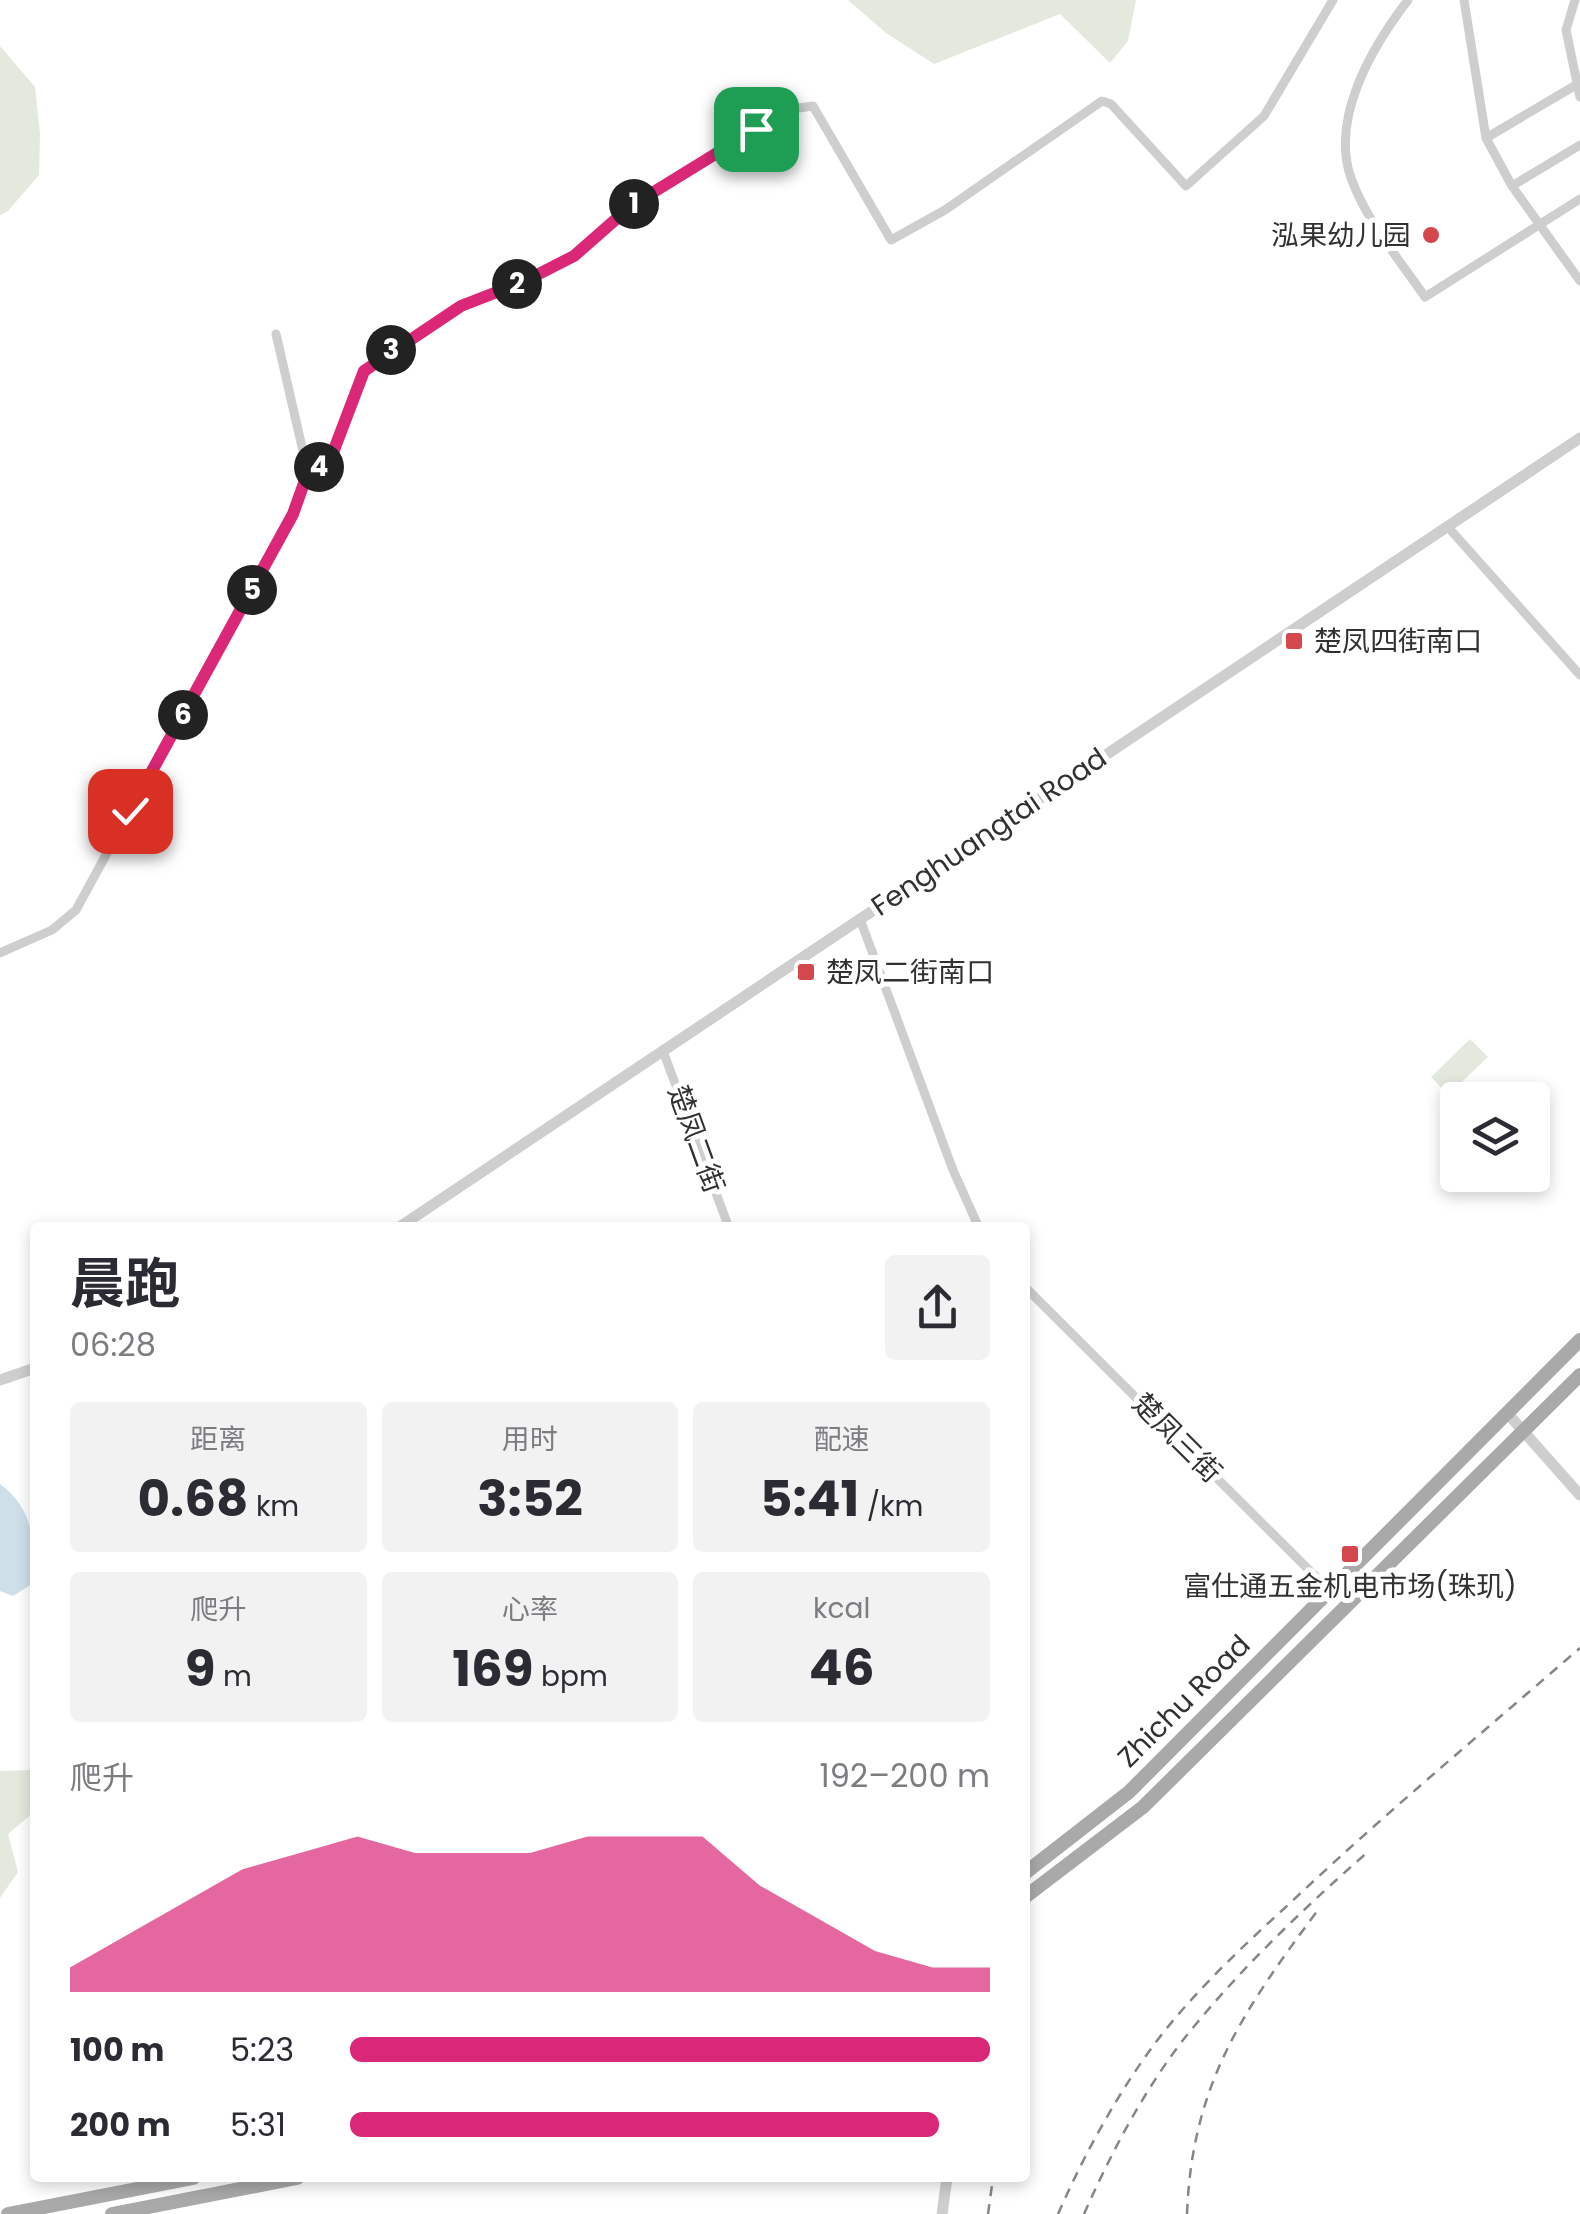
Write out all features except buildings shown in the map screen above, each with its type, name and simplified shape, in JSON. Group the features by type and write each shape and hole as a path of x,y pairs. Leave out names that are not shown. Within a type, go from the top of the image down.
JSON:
{"main road":[{"name":"Zhichu Road","path":"1030,1869 1129,1792 1580,1340"},
{"name":"Zhichu Road","path":"1030,1893 1142,1807 1580,1374"},
{"path":"8,2214 172,2182"},
{"path":"112,2214 276,2182"}],"street":[{"path":"308,472 329,463 364,371 461,306 525,281 574,256 631,206 785,110 814,106 890,240 945,210 1102,101 1111,104 1186,186 1264,116 1333,0"},
{"path":"1408,0 1356,92 1345,143 1350,174 1366,210 1425,297 1580,199"},
{"path":"1464,0 1486,138 1512,186 1580,282"},
{"path":"1574,0 1566,30 1580,97"},
{"path":"1486,138 1576,86"},
{"path":"1512,186 1580,145"},
{"path":"0,953 52,930 76,910 293,514 308,472 276,334"},
{"name":"Fenghuangtai Road","path":"407,1222 1580,438"},
{"path":"1447,526 1580,675"},
{"path":"860,919 975,1222"},
{"name":"楚凤二街","path":"663,1051 727,1222"},
{"name":"楚凤三街","path":"1030,1291 1329,1590"},
{"path":"0,1380 30,1370"},
{"path":"1508,1414 1580,1495"},
{"path":"942,2214 946,2182"}],"shaded area":[{"path":"848,0 1136,0 1128,41 1110,63 1060,14 934,64 886,33"},
{"path":"0,46 35,87 40,134 39,175 0,215"},
{"path":"1470,1039 1488,1057 1462,1082 1440,1082 1440,1087 1431,1077"},
{"path":"0,1484 20,1504 30,1528 30,1585 13,1596 0,1591"},
{"path":"30,1770 30,1815 8,1834 18,1872 0,1898 0,1771"}],"railway":[{"path":"1058,2214 1090,2147 1128,2083 1156,2042 1202,1988 1360,1839 1580,1648"},
{"path":"1084,2214 1130,2122 1187,2035 1275,1938 1370,1850"},
{"path":"1187,2214 1199,2126 1226,2051 1267,1982 1318,1910"},
{"path":"988,2214 992,2182"}],"place":[{"name":"泓果幼儿园","path":"1431,235"},
{"name":"楚凤四街南口","path":"1294,641"},
{"name":"楚凤二街南口","path":"806,972"},
{"name":"富仕通五金机电市场(珠玑)","path":"1350,1554"}],"route":[{"path":"130,811 293,514 308,472 329,463 364,371 461,306 525,281 574,256 631,206 756,129"}]}
